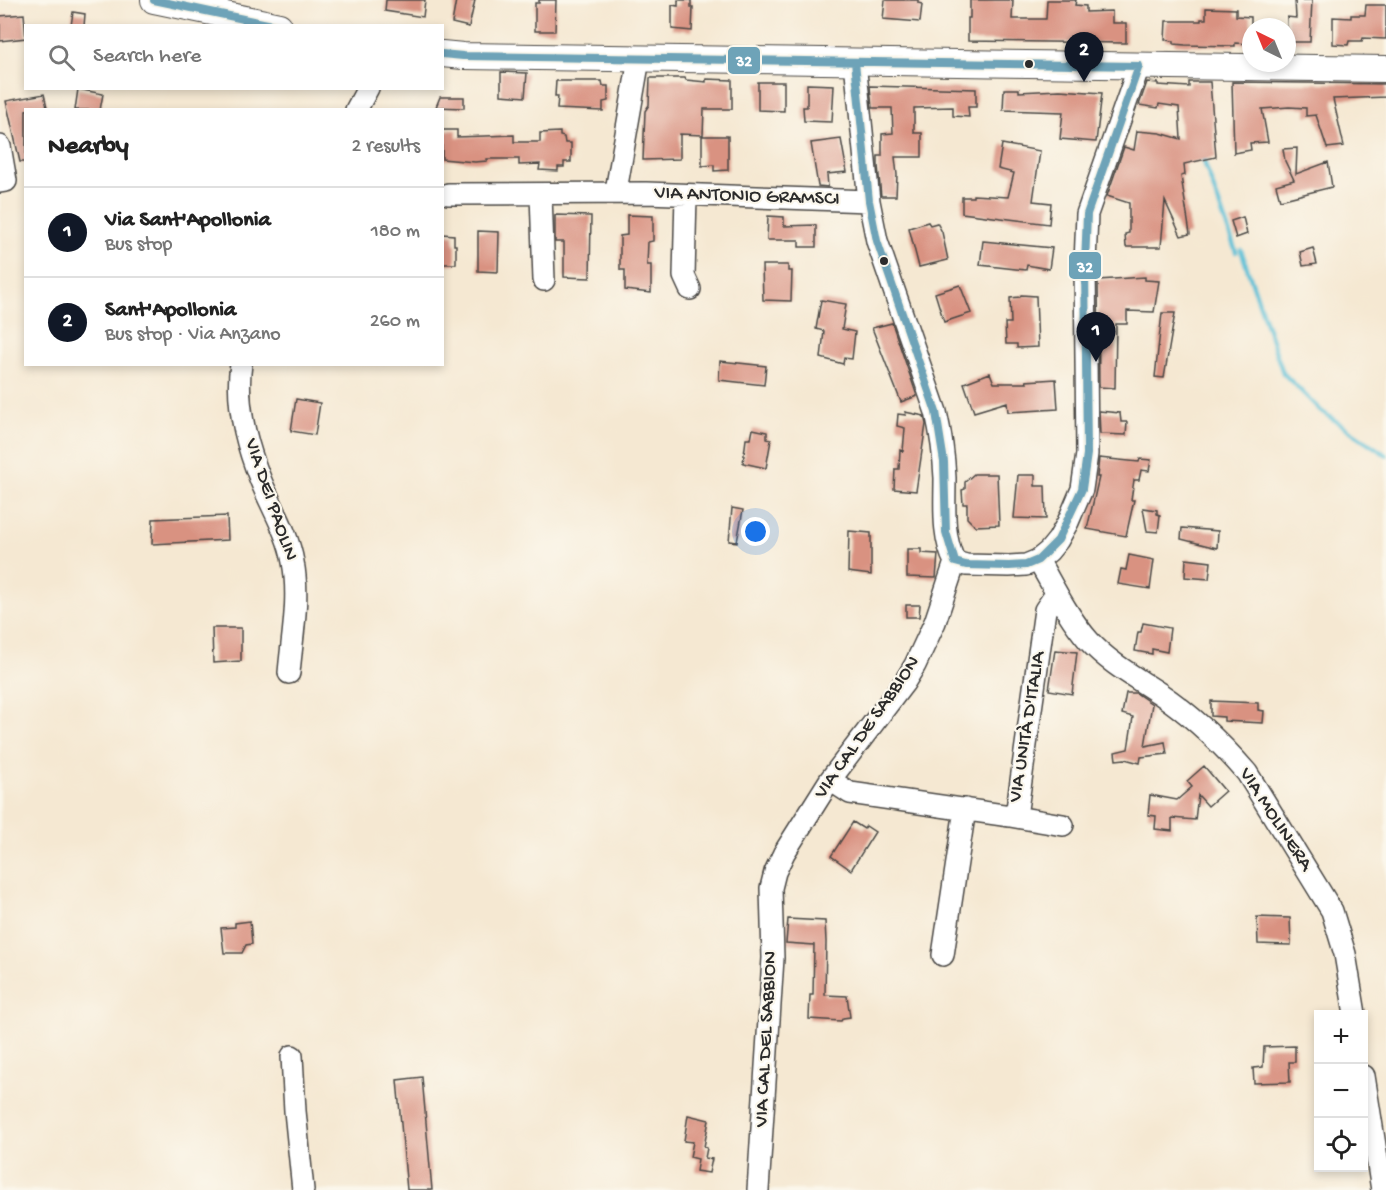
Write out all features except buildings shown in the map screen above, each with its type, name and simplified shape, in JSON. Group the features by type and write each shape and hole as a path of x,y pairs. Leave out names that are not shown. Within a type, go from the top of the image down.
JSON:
{"main road":[{"path":"154,0 269,24"},
{"path":"444,54 639,59 1386,69"}],"street":[{"path":"624,193 617,185 639,59"},
{"path":"855,62 869,201 877,241 936,412 942,437 945,526 949,551 955,562 966,565 1009,566 1026,565 1038,560 1049,551 1068,522 1082,489 1087,454 1085,264 1087,214 1138,66"},
{"path":"357,108 367,90"},
{"path":"0,146 6,181 0,182"},
{"name":"VIA ANTONIO GRAMSCI","path":"448,194 624,193 869,201"},
{"path":"541,194 543,280"},
{"path":"686,195 684,276 690,289"},
{"name":"VIA DEI PAOLIN","path":"241,366 238,386 248,444 261,481 285,533 294,562 296,590 289,673"},
{"name":"VIA MOLINERA","path":"1038,560 1056,594 1090,642 1111,661 1190,715 1232,755 1247,773 1332,912 1345,954 1354,1010"},
{"name":"VIA CAL DE SABBION","path":"771,888 784,853 830,780 904,683 915,665 935,622 955,562"},
{"name":"VIA UNITÀ D'ITALIA","path":"830,780 850,793 1010,816 1017,810 1045,610 1056,594"},
{"path":"943,955 965,809"},
{"path":"1010,816 1063,825"},
{"name":"VIA CAL DEL SABBION","path":"758,1190 773,958 771,888"},
{"path":"292,1056 303,1190"},
{"path":"1368,1102 1382,1190"}],"waterway":[{"path":"1202,156 1236,252"},
{"path":"1241,250 1283,373 1321,411 1386,455"}],"transit line":[{"name":"32","path":"154,0 268,24"},
{"name":"32","path":"444,54 1139,66 1087,214 1085,264 1087,454 1082,489 1058,540 1038,560 1026,565 966,565 955,562 946,532 944,462 936,412 877,241 869,201 855,62"}],"place":[{"name":"Sant'Apollonia","path":"1084,82"},
{"name":"Via Sant'Apollonia","path":"1096,362"}]}
